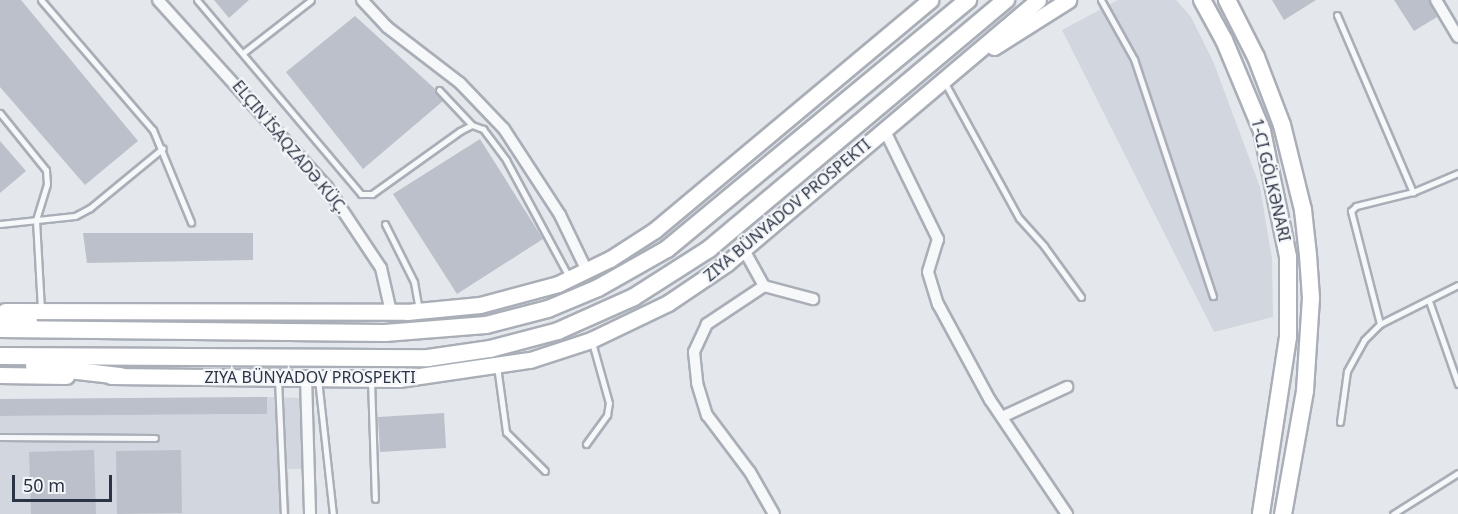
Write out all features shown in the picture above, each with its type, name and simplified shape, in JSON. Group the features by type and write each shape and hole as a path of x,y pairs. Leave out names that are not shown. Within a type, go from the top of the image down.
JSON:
{"main road":[{"path":"385,333 493,310 570,279 628,248 680,210 930,0"},
{"path":"0,329 385,333 454,329 526,316 598,288 646,262 694,228 968,0"},
{"name":"ZIYA BÜNYADOV PROSPEKTI","path":"0,356 400,359 469,352 530,340 610,309 680,270 1006,0"},
{"path":"943,79 1068,0"},
{"path":"1202,0 1224,40 1262,131 1288,257 1288,337 1261,514"},
{"path":"1227,0 1256,57 1282,125 1307,244 1311,298 1305,391 1283,514"},
{"name":"ZIYA BÜNYADOV PROSPEKTI","path":"0,375 399,379 497,366 591,340 668,303 744,250 1032,3"},
{"path":"0,311 419,311 480,305 570,279"},
{"path":"0,317 120,331"},
{"path":"399,379 476,360 530,340"},
{"path":"0,362 122,376"}],"street":[{"name":"ELÇIN İSAQZADƏ KÜÇ.","path":"158,0 327,187 381,268 392,312"},
{"path":"362,0 387,27 460,83 504,129 560,215 587,271"},
{"path":"1436,0 1458,37"},
{"path":"884,129 938,239 928,272 938,304 1002,417 1067,514"},
{"path":"744,250 764,286 813,299"},
{"path":"764,286 707,324 694,352 696,383 707,415 750,472 774,514"},
{"path":"310,514 312,378"},
{"path":"1002,417 1067,387"}],"lane":[{"path":"41,0 153,130 163,148 191,222"},
{"path":"197,0 361,194 372,194 472,125"},
{"path":"243,53 311,0"},
{"path":"1101,0 1134,59 1213,296"},
{"path":"1337,15 1413,192"},
{"path":"943,79 1019,218 1039,239 1081,297"},
{"path":"439,90 472,125 483,129 506,160 570,279"},
{"path":"0,113 46,170 47,184 36,220 41,311"},
{"path":"0,224 75,216 90,208 163,148"},
{"path":"1380,324 1351,211 1356,206 1413,192 1458,173"},
{"path":"385,224 414,282 419,311"},
{"path":"1340,422 1347,371 1364,340 1380,324 1458,285"},
{"path":"1429,301 1458,384"},
{"path":"586,444 607,415 609,402 591,340"},
{"path":"497,366 506,432 545,471"},
{"path":"278,378 284,514"},
{"path":"312,378 333,514"},
{"path":"370,378 375,499"},
{"path":"0,437 155,438"},
{"path":"1393,514 1458,473"}],"shaded area":[{"path":"1118,0 1176,0 1191,17 1213,61 1260,187 1272,259 1273,317 1214,332 1062,30"},
{"path":"267,397 301,398 302,469 288,469 290,514 0,514 0,416 267,414"}],"building":[{"path":"0,0 21,0 138,141 85,185 0,87"},
{"path":"214,0 249,0 229,18"},
{"path":"1272,0 1316,0 1284,20"},
{"path":"1394,0 1429,0 1437,17 1414,31"},
{"path":"355,16 434,88 443,101 363,169 286,72"},
{"path":"480,139 543,239 457,294 393,194"},
{"path":"0,141 26,171 0,193"},
{"path":"83,233 253,233 253,260 87,263"},
{"path":"267,397 267,414 0,416 0,399"},
{"path":"444,413 446,448 380,452 378,417"},
{"path":"94,450 96,514 31,514 29,452"},
{"path":"181,450 182,513 117,514 116,451"}]}
